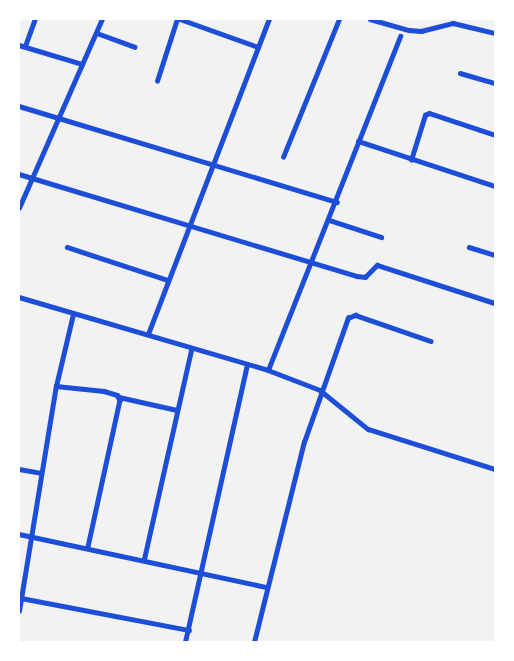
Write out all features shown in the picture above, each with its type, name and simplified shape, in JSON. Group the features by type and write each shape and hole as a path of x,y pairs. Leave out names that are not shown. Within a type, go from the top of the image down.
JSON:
{"street":[{"path":"25,46 35,19"},
{"path":"19,208 102,19"},
{"path":"157,81 179,19 258,47"},
{"path":"148,334 270,19"},
{"path":"283,158 339,19"},
{"path":"370,19 401,33 420,31 453,21 495,33"},
{"path":"97,33 135,47"},
{"path":"268,370 336,202 401,33"},
{"path":"19,45 82,64"},
{"path":"460,72 495,83"},
{"path":"19,106 336,202"},
{"path":"411,160 425,115 429,113 495,135"},
{"path":"358,141 411,160 495,186"},
{"path":"19,174 362,277 377,265 495,303"},
{"path":"328,220 381,237"},
{"path":"67,247 168,280"},
{"path":"469,247 495,254"},
{"path":"19,297 148,334 191,350 268,370 320,390 368,429 495,469"},
{"path":"19,611 33,537 41,473 56,386 73,314"},
{"path":"254,642 304,442 320,390 351,316 431,341"},
{"path":"144,559 191,350"},
{"path":"185,642 247,365"},
{"path":"56,386 104,391 177,410"},
{"path":"88,547 118,396"},
{"path":"19,469 41,473"},
{"path":"19,534 88,547 267,587"},
{"path":"21,598 189,630"}]}
